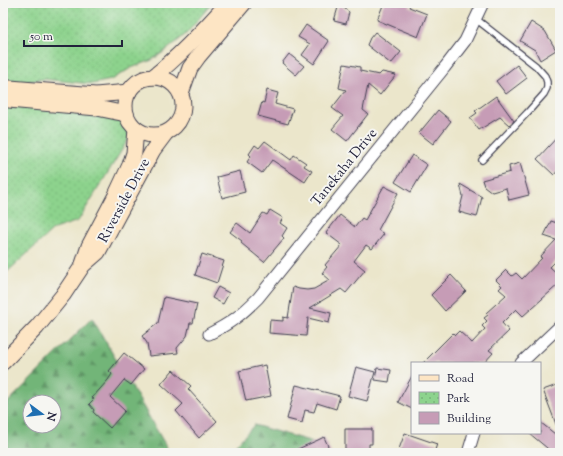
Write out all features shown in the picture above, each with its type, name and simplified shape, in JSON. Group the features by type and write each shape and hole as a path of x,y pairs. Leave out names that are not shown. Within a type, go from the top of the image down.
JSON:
{"main road":[{"path":"153,77 188,47 228,3"},
{"path":"181,93 190,68 244,3"},
{"path":"153,77 166,79 174,84 181,93 183,103 182,113 178,122 165,134 144,134 131,124 126,114 126,98 129,92 131,87 146,78 153,77"},
{"path":"3,89 10,88 96,95 129,92"},
{"path":"3,97 9,100 97,108 126,114"},
{"name":"Riverside Drive","path":"83,265 89,246 130,165 134,153 136,129"},
{"name":"Riverside Drive","path":"3,362 37,327 63,295 83,265 98,252 153,150 165,134"}],"street":[{"name":"Tanekaha Drive","path":"210,334 229,324 258,298 465,41 483,3"},
{"path":"522,362 560,326"},
{"path":"468,453 474,434"}],"lane":[{"path":"476,19 536,66 545,76 547,82 547,88 544,94 528,113 482,160"}],"green space":[{"path":"3,3 212,3 186,34 152,60 131,68 111,80 92,84 43,79 19,83 3,83"},
{"path":"3,102 98,113 123,121 131,135 78,221 54,229 7,272 3,272"},
{"path":"92,318 170,453 3,453 3,407"},
{"path":"254,425 313,442 315,453 229,453"}],"building":[{"path":"384,3 411,3 409,7 427,14 418,37 377,20"},
{"path":"339,4 349,12 346,24 334,21"},
{"path":"531,22 545,31 556,50 540,60 535,50 520,41"},
{"path":"306,25 329,41 314,64 302,55 310,44 298,37"},
{"path":"375,32 401,52 391,64 367,45"},
{"path":"289,54 304,66 296,75 282,63"},
{"path":"344,64 360,67 360,71 379,75 382,72 396,75 380,95 368,85 363,110 368,114 347,141 332,129 343,116 332,108 346,90 339,88"},
{"path":"517,65 527,78 506,94 496,81"},
{"path":"267,90 278,93 275,104 293,109 288,124 258,116 262,102 264,103"},
{"path":"496,96 514,121 509,125 500,117 479,130 470,118 477,113 475,111"},
{"path":"438,110 451,121 433,144 419,133"},
{"path":"560,134 560,168 554,175 537,159"},
{"path":"265,141 291,160 294,155 306,163 304,166 312,171 305,182 272,160 262,173 247,162 251,156 249,154 255,145 259,148"},
{"path":"412,155 427,165 411,192 395,182"},
{"path":"520,163 529,195 509,200 506,188 492,192 484,186 482,180 510,172 509,166"},
{"path":"240,171 245,192 222,198 217,177"},
{"path":"460,184 482,197 477,217 459,212 463,196"},
{"path":"384,186 398,193 378,230 384,234 372,249 366,245 354,261 365,270 346,293 341,289 310,308 331,313 329,323 308,318 306,336 269,333 270,320 283,321 283,317 288,318 293,287 307,290 314,289 330,280 322,273 327,267 325,265 342,245 326,233 340,215 355,227 362,218 365,220"},
{"path":"270,210 283,218 280,223 287,228 282,236 284,238 264,262 230,232 237,223 250,233 263,213 267,215"},
{"path":"551,221 560,224 560,257 550,267 560,276 560,283 523,316 516,309 502,323 509,331 489,350 493,353 485,362 424,362 453,333 455,335 459,331 472,343 485,329 482,326 487,321 484,318 488,315 486,313 506,295 499,289 502,286 496,280 506,270 512,276 516,273 522,279 542,258 540,257 556,240 544,236"},
{"path":"202,254 224,261 217,283 195,275"},
{"path":"451,275 466,291 445,311 431,295"},
{"path":"218,287 229,293 223,304 212,298"},
{"path":"164,297 197,304 193,323 190,323 187,336 177,348 178,353 149,356 147,343 142,336 158,323"},
{"path":"124,353 144,369 131,385 124,380 110,397 125,411 110,428 93,412 94,410 89,404 94,399 92,398 112,374 109,371"},
{"path":"265,365 271,396 246,401 239,371"},
{"path":"356,367 375,372 367,401 348,396"},
{"path":"377,368 391,370 389,382 375,380"},
{"path":"173,370 191,386 188,389 217,421 199,438 176,411 183,404 161,384"},
{"path":"411,378 411,408 398,402"},
{"path":"560,384 560,432 559,432 543,390"},
{"path":"296,385 340,396 336,409 317,403 314,412 305,410 302,423 287,419"},
{"path":"541,423 560,438 560,453 553,453 530,434 541,434"},
{"path":"345,429 372,429 372,444 369,444 369,453 345,453"},
{"path":"405,433 437,444 434,453 412,453 399,449"},
{"path":"324,437 331,453 289,453 318,440"}]}
